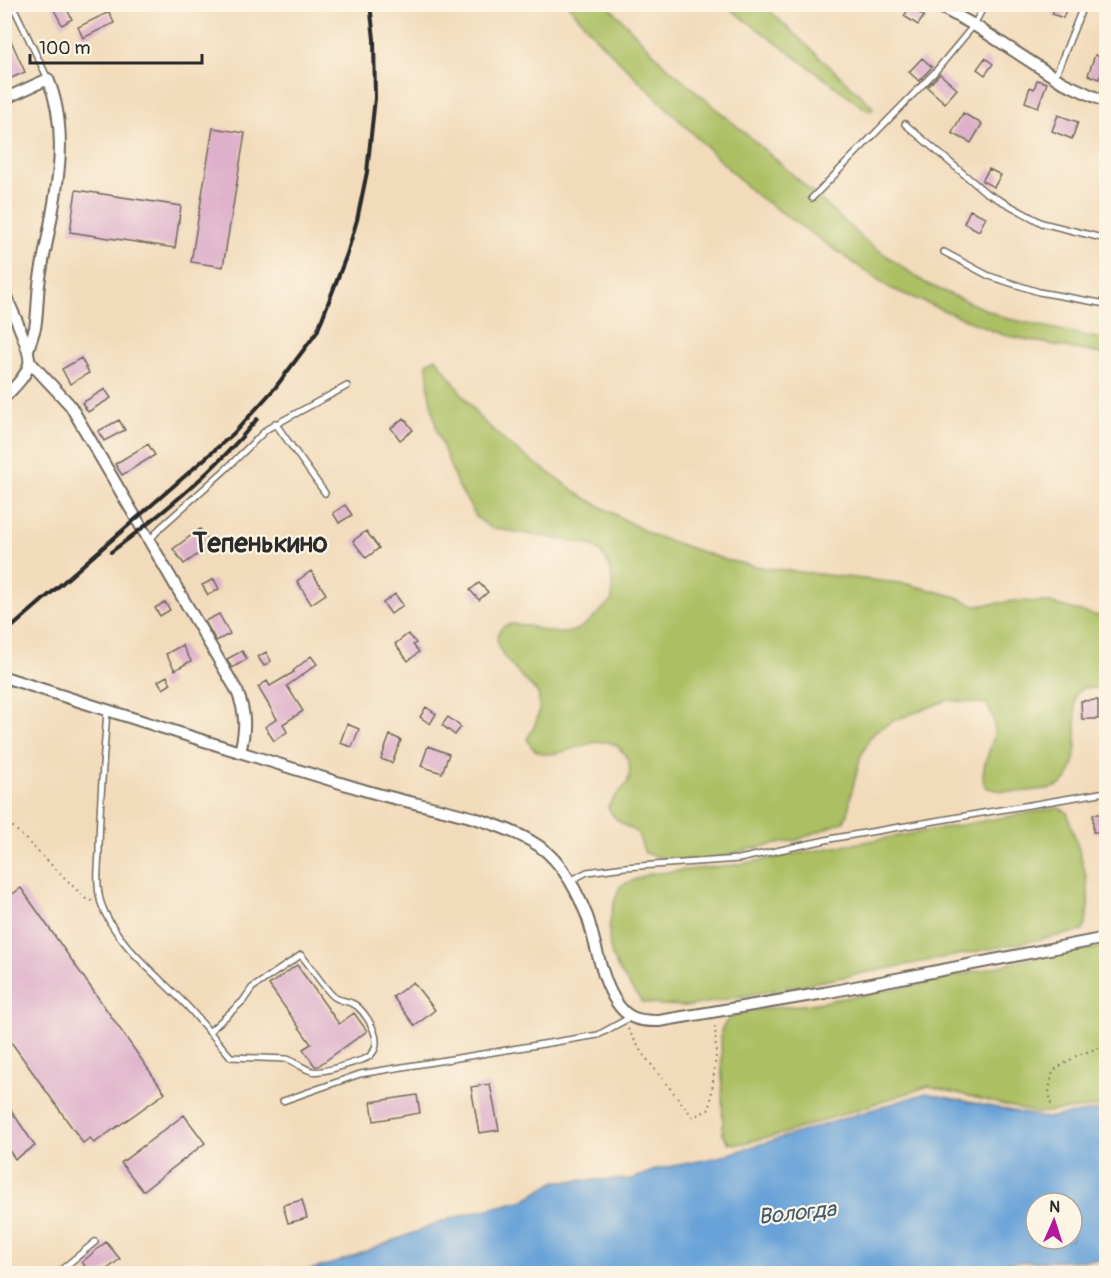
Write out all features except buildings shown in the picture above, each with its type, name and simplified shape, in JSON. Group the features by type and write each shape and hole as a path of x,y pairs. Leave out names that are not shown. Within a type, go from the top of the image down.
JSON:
{"street":[{"path":"935,4 974,25 1055,77 1107,102"},
{"path":"4,99 48,79 55,96 60,133 59,172 40,281 35,328 28,350"},
{"path":"4,292 28,350 30,362 70,405 237,691 245,715 245,732 240,752"},
{"path":"4,398 22,378 30,362"},
{"path":"4,677 370,792 510,830 535,843 555,859 570,881 586,916 611,992 627,1019 659,1021 824,993 1107,938"}],"lane":[{"path":"12,4 48,79"},
{"path":"812,198 935,72 974,25 985,4"},
{"path":"1055,77 1084,4"},
{"path":"905,124 985,192 1042,223 1107,239"},
{"path":"944,252 999,280 1039,292 1107,303"},
{"path":"150,540 260,434 275,423 347,386"},
{"path":"275,423 325,493"},
{"path":"107,709 99,819 98,886 100,901 105,913 127,945 231,1056 287,1059 318,1072 365,1059 375,1048 377,1039 375,1031 357,1005 334,998 301,955 252,988 243,1001 209,1032"},
{"path":"570,881 587,872 739,859 846,836 1107,792"},
{"path":"283,1101 360,1074 598,1035 627,1019"},
{"path":"56,1274 95,1242"}],"path":[{"path":"4,818 86,899 93,902 100,901"},
{"path":"627,1019 642,1053 693,1117 710,1109 716,1055 714,1011"},
{"path":"1051,1104 1049,1090 1053,1071 1076,1056 1107,1045"}],"green space":[{"path":"568,5 608,5 663,63 781,164 867,242 927,284 1005,318 1106,340 1106,355 1003,335 890,288 752,192 599,41"},
{"path":"725,5 760,5 769,10 871,105 873,110 867,110"},
{"path":"436,358 478,416 508,444 582,496 652,535 726,560 765,568 908,584 957,597 975,606 1015,601 1046,602 1106,618 1106,688 1081,688 1075,696 1076,742 1073,766 1069,776 1060,785 1047,789 1010,792 985,787 983,779 985,762 994,730 992,715 987,704 948,700 893,721 876,731 861,756 848,814 843,822 797,840 713,859 673,861 645,853 637,832 616,819 608,807 628,781 630,765 625,754 614,744 601,742 554,754 543,754 534,749 527,739 538,717 538,693 508,662 498,644 498,635 504,626 509,624 520,624 558,633 571,632 584,625 612,600 609,567 602,553 588,544 491,528 477,518 457,484 437,431 429,393 427,363"},
{"path":"1058,808 1067,812 1085,871 1088,901 1083,931 691,1006 642,1002 613,959 609,936 620,886 648,874 734,865"},
{"path":"1106,947 1106,1106 1036,1113 929,1086 782,1134 739,1144 729,1143 723,1135 721,1030 734,1016 753,1010 811,1004 923,984 1051,954"}],"water":[{"name":"Вологда","path":"926,1093 1046,1118 1106,1109 1106,1260 1009,1262 993,1274 299,1273 338,1262 452,1218 524,1200 556,1181 632,1179 658,1169 719,1157"}],"railway":[{"path":"4,634 233,434 275,388 317,332 347,254 367,172 375,98 374,39 370,4"},
{"path":"111,552 188,490 224,456 257,419"}],"district":[{"name":"Тепенькино","path":"260,543"}]}
